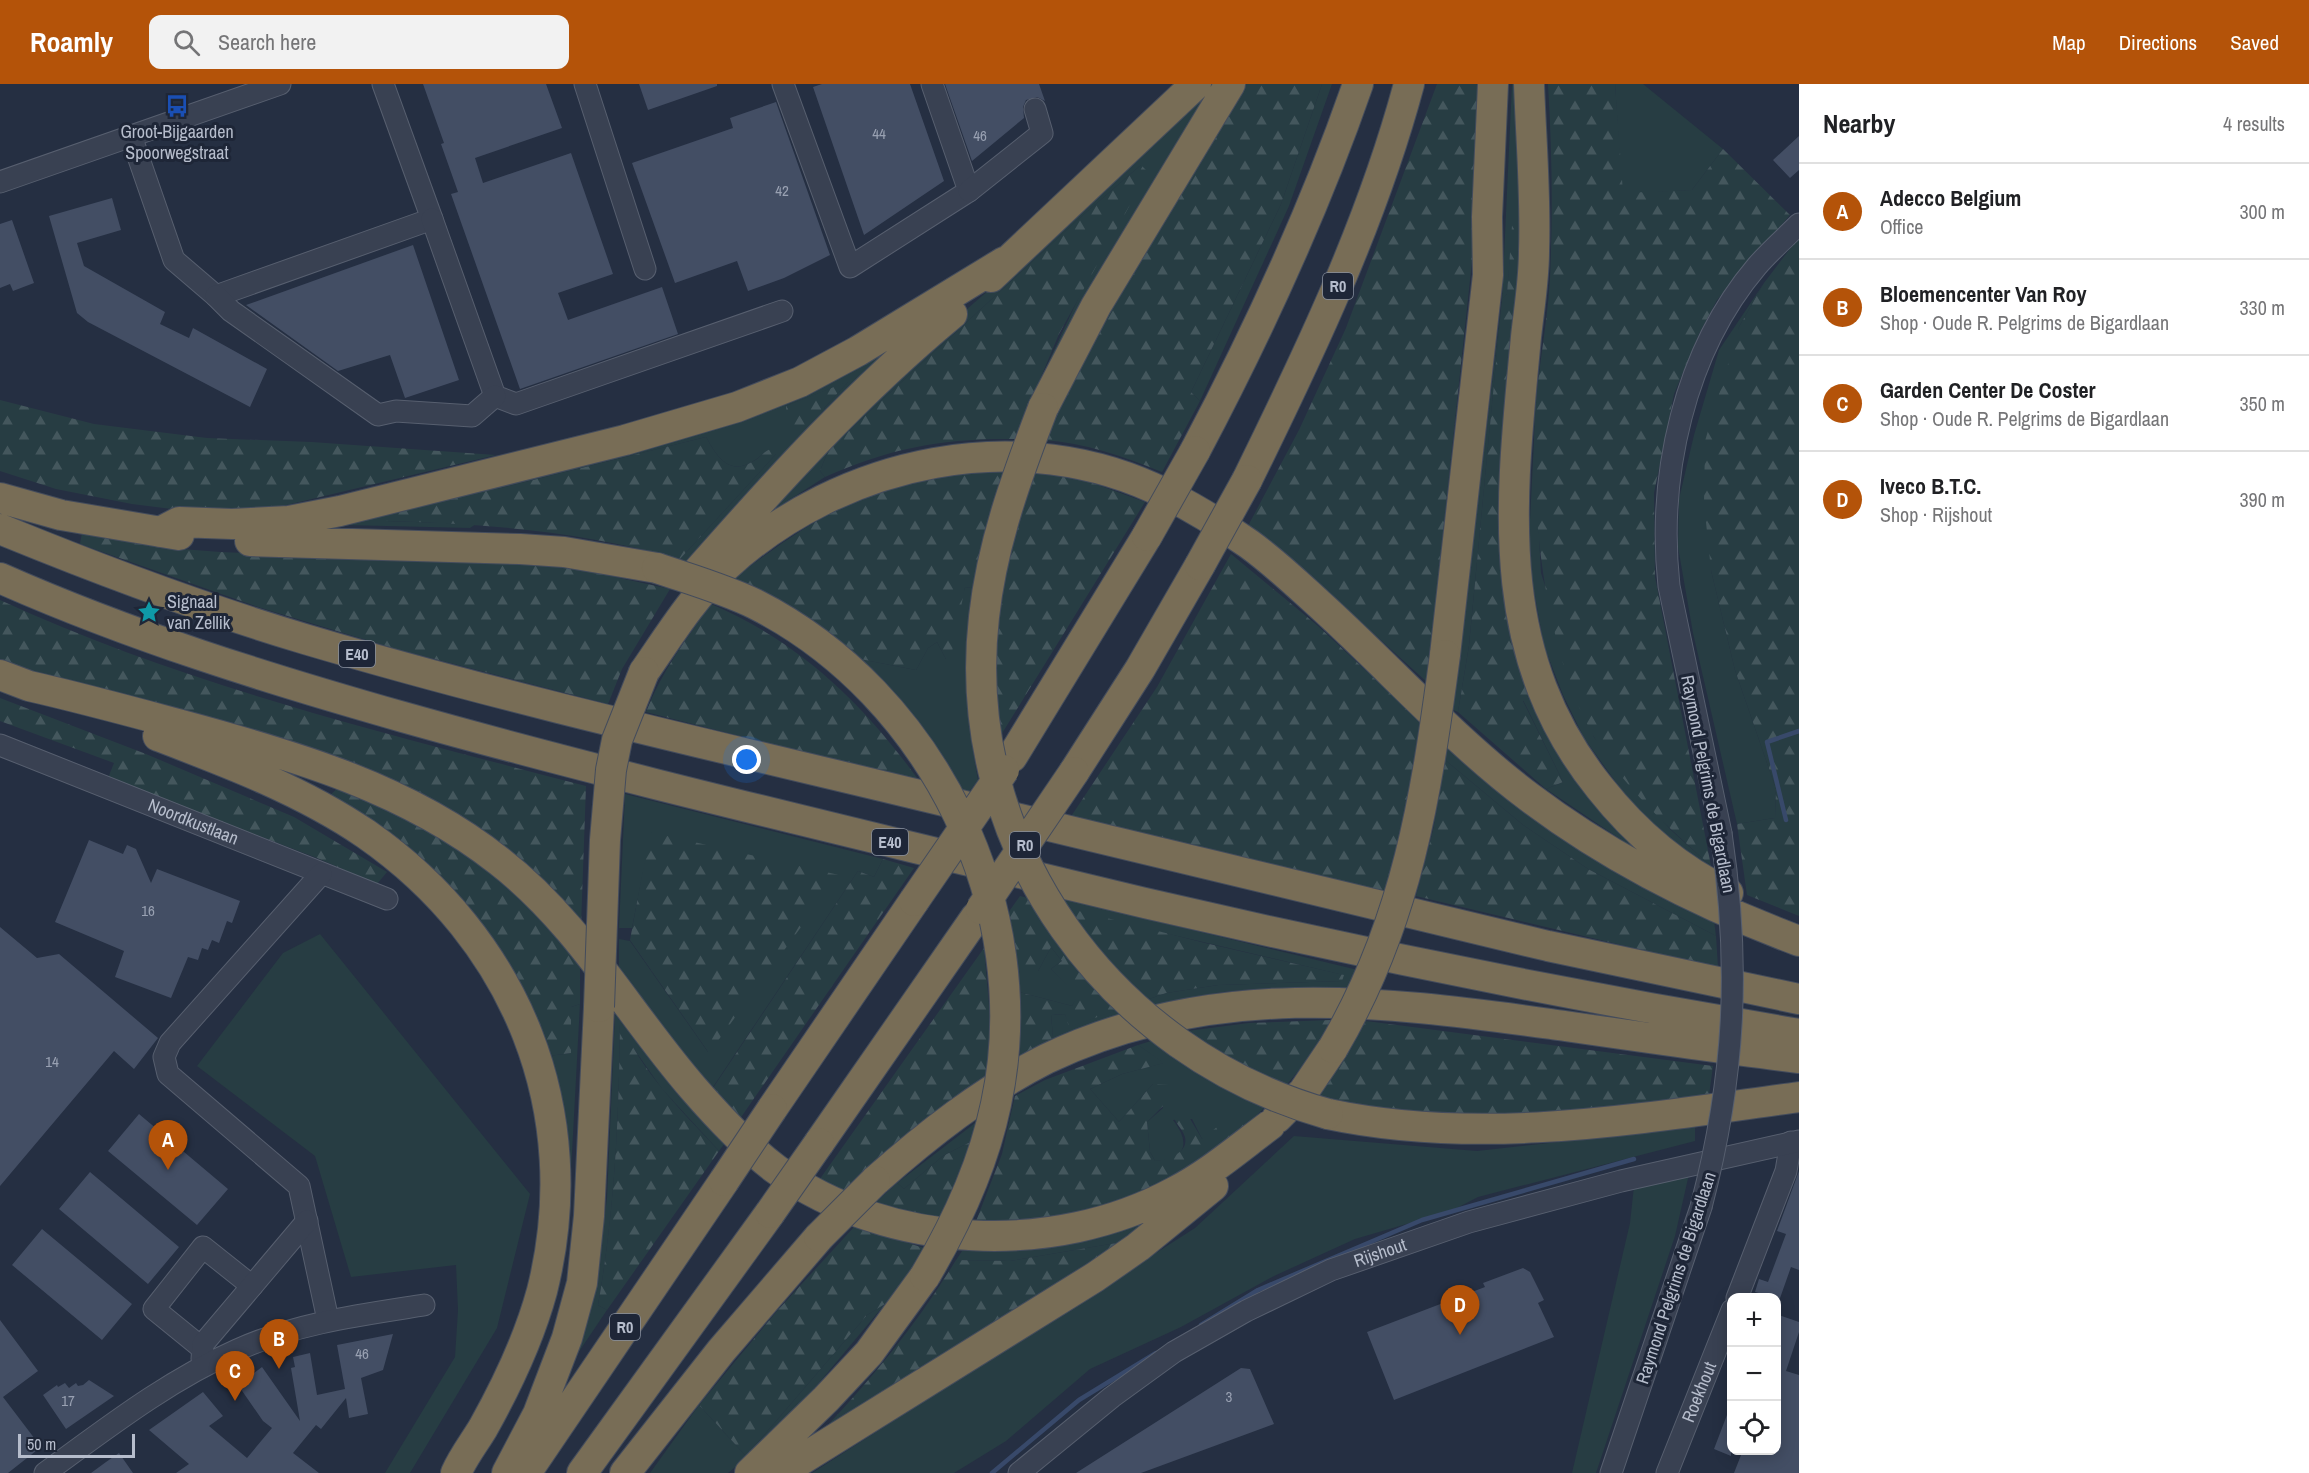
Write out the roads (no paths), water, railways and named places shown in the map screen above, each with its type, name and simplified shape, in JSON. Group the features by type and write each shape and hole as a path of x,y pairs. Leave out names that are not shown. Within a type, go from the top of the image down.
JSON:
{"highway":[{"path":"507,1473 538,1414 567,1338 582,1283 589,1216 605,830 611,770 617,740 659,631 699,571 738,525 846,410 901,357 976,293 1004,262 1052,222 1196,84"},
{"path":"1230,84 1096,306 1043,408 1015,481 990,570 984,619 982,689 987,735 1003,807 1018,846 1041,892 1066,932 1118,993 1153,1023 1202,1059 1238,1080 1294,1104 1328,1114 1414,1127 1481,1130 1627,1119 1799,1097"},
{"name":"R0","path":"526,1473 1012,757 1147,536 1242,361 1301,237 1358,84"},
{"name":"R0","path":"582,1473 770,1213 976,917 1140,669 1247,480 1301,369 1342,278 1376,188 1409,84"},
{"path":"780,1473 1055,1302 1129,1253 1226,1175 1304,1091 1333,1048 1366,988 1381,953 1404,883 1431,760 1488,275 1487,217 1493,84"},
{"path":"1529,84 1534,252 1516,450 1512,521 1517,591 1529,649 1542,690 1560,732 1581,765 1609,800 1655,846 1716,888 1799,925"},
{"path":"160,532 178,522 232,524 289,521 340,511 647,434 737,407 800,382 858,351 1004,262"},
{"path":"644,672 696,598 724,568 763,536 820,501 891,472 968,458 1003,456 1045,459 1086,467 1164,492 1249,544 1279,567 1347,629 1423,706 1527,796 1594,843 1665,883 1758,926 1799,941"},
{"path":"0,498 61,515 160,532 240,540 466,546 564,552 657,568 754,604 796,628 874,691 927,759 954,802 972,845 983,876 999,946 1003,989 1004,1045 996,1103 983,1153 962,1207 925,1276 869,1353 826,1399 750,1473"},
{"name":"E40","path":"0,529 149,588 303,639 456,682 1536,944 1799,999"},
{"name":"E40","path":"0,578 142,636 249,673 475,737 654,784 1315,942 1537,989 1799,1034"},
{"path":"0,675 30,686 287,754 395,796 455,830 500,861 539,895 618,988 692,1087 753,1151 804,1186 861,1211 906,1227 974,1236 1010,1236 1077,1227 1140,1208 1174,1192 1210,1170 1270,1125"},
{"path":"30,686 66,705 213,757 308,800 364,834 428,884 461,920 494,965 522,1018 538,1063 548,1105 556,1160 556,1203 541,1293 519,1358 456,1473"},
{"path":"625,1473 721,1351 819,1237 875,1181 917,1144 977,1099 1048,1059 1145,1022 1262,1003 1330,1000 1462,1011 1799,1058"},
{"path":"469,1473 522,1383 565,1287 589,1216"}],"street":[{"path":"0,182 131,136 234,91 280,84"},
{"path":"383,84 495,396 516,404 782,311"},
{"path":"585,84 645,269"},
{"path":"783,84 850,267 969,191 1042,133 1035,109"},
{"path":"932,84 969,191"},
{"path":"131,136 174,260 231,310 378,416 396,411 472,416 495,396"},
{"path":"216,296 432,219"},
{"name":"Raymond Pelgrims de Bigardlaan","path":"1611,1473 1701,1207 1725,1102 1732,1039 1732,923 1721,833 1669,586 1666,560 1669,475 1693,379 1715,330 1757,266 1799,224"},
{"name":"Noordkustlaan","path":"0,745 387,899"},
{"path":"321,874 170,1043 164,1057 168,1074 299,1186 328,1320"},
{"path":"1739,1293 1795,1142"},
{"name":"Rijshout","path":"1019,1473 1112,1397 1174,1353 1246,1311 1331,1270 1469,1222 1621,1181 1795,1142"},
{"path":"202,1358 203,1344 307,1221"},
{"path":"202,1358 154,1309 203,1247 252,1286"},
{"path":"45,1473 202,1358 328,1320 424,1305"},
{"name":"Roekhout","path":"1667,1473 1727,1320"}],"waterway":[{"path":"1786,820 1767,742 1799,731"},
{"path":"1201,1325 1258,1290 1422,1220 1634,1159"},
{"path":"992,1473 1079,1400 1156,1353"}],"place":[{"name":"Groot-Bijgaarden Spoorwegstraat","path":"177,106"},
{"name":"Signaal van Zellik","path":"149,612"},
{"name":"Adecco Belgium","path":"168,1170"},
{"name":"Iveco B.T.C.","path":"1460,1335"},
{"name":"Bloemencenter Van Roy","path":"279,1369"},
{"name":"Garden Center De Coster","path":"235,1401"}]}
